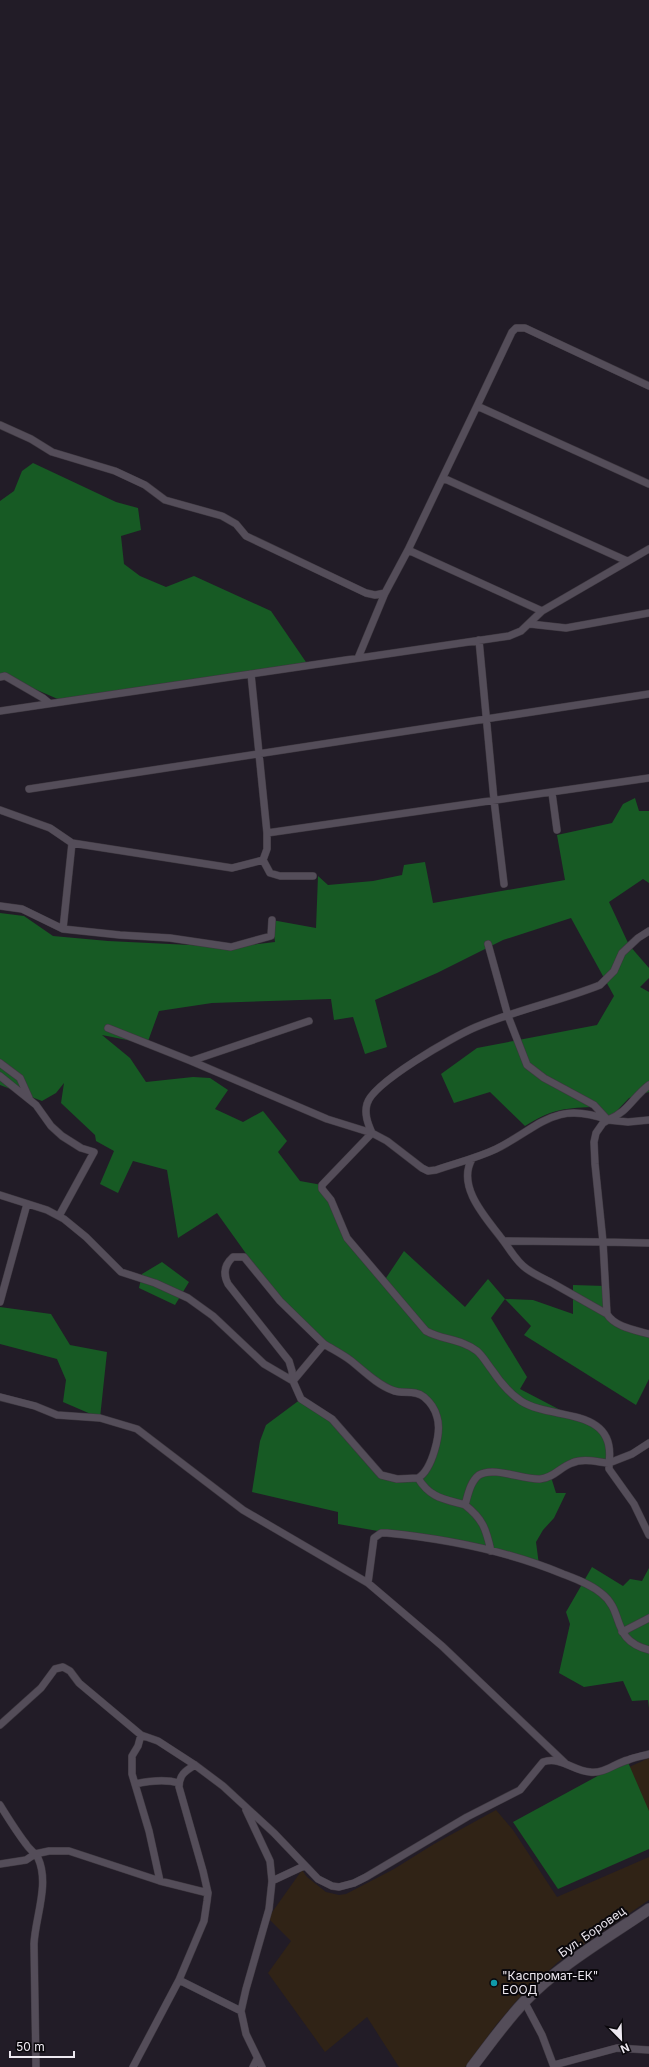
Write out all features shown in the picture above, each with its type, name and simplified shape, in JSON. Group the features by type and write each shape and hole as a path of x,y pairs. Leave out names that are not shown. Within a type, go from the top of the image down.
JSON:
{"street":[{"path":"358,658 385,593 408,550 512,332 516,328 525,328 649,386"},
{"path":"477,406 649,484"},
{"path":"0,425 31,439 52,452 115,471 145,485 165,500 222,516 236,524 246,536 366,593 375,595 385,593"},
{"path":"442,478 627,561"},
{"path":"0,711 509,636 521,631 542,611 649,549"},
{"path":"408,550 542,611"},
{"path":"530,624 566,628 649,613"},
{"path":"479,640 494,800 504,884"},
{"path":"251,674 267,833 267,849 263,860 270,873 280,876 313,876"},
{"path":"0,677 5,676 49,703"},
{"path":"29,789 649,694"},
{"path":"267,833 649,778"},
{"path":"552,793 557,830"},
{"path":"0,810 50,828 72,844 232,868 263,860"},
{"path":"63,929 72,844"},
{"path":"0,906 22,909 63,929 120,935 170,938 231,947 271,936 272,920"},
{"path":"372,1133 367,1118 367,1103 381,1086 432,1052 476,1027 600,985 614,971 622,953 638,938 649,931"},
{"path":"488,944 508,1016 527,1065 544,1078 589,1101 608,1120"},
{"path":"192,1061 309,1021"},
{"path":"108,1028 192,1061 327,1119 372,1133 387,1141 428,1171 472,1159 497,1148 558,1114 593,1114 608,1120 628,1122 649,1120"},
{"path":"0,1063 20,1078 29,1098"},
{"path":"0,1076 29,1098 51,1126 81,1148 94,1152 59,1216"},
{"path":"649,1085 634,1099 624,1112 608,1120 599,1128 594,1142 603,1242 607,1314 610,1320 649,1334"},
{"path":"372,1133 364,1140 353,1155 322,1185 322,1189 334,1206 347,1238 417,1323 426,1331 434,1336 458,1342 477,1352 505,1388 523,1402 548,1411 566,1413 598,1427 609,1443 609,1463 611,1475 634,1504 649,1535"},
{"path":"472,1159 468,1166 468,1173 474,1200 480,1212 504,1241 514,1257 528,1270 607,1314"},
{"path":"0,1195 47,1210 59,1216 82,1233 120,1272 155,1283 188,1298 214,1316 264,1364 293,1381"},
{"path":"0,1302 28,1204"},
{"path":"504,1241 649,1243"},
{"path":"233,1257 244,1257 280,1301 324,1344 349,1359 391,1390 403,1393 416,1393 429,1402 437,1418 438,1432 431,1459 423,1476 418,1478 397,1479 381,1475 332,1419 301,1398 293,1381 289,1361 228,1284 225,1277 225,1271 230,1260 233,1257"},
{"path":"293,1381 324,1344"},
{"path":"0,1397 35,1406 57,1415 100,1418 137,1429 243,1510 368,1583 442,1646 565,1763"},
{"path":"464,1505 474,1479 485,1473 540,1479 550,1477 571,1463 578,1461 609,1463 632,1454 649,1443"},
{"path":"418,1478 423,1486 434,1496 464,1505 479,1516 491,1551"},
{"path":"368,1583 372,1544 374,1538 381,1533 435,1540 514,1555 558,1572 603,1594 612,1608 626,1639 649,1650"},
{"path":"622,1632 649,1618"},
{"path":"0,1725 41,1688 54,1668 63,1668 70,1671 79,1683 140,1735 158,1741 194,1764 223,1786 245,1808 274,1833 318,1879 332,1886 339,1887 354,1883 467,1817 520,1790 543,1762 554,1760 583,1771 600,1772 627,1760 649,1754"},
{"path":"140,1735 132,1761 132,1774 149,1831 160,1881"},
{"path":"133,2067 179,1980 204,1921 208,1893 179,1783 182,1773 194,1764"},
{"path":"135,1784 157,1781 179,1783"},
{"path":"0,1805 17,1833 35,1854 39,1862 42,1876 42,1890 34,1936 36,2067"},
{"path":"245,1808 270,1861 272,1881 270,1910 246,1989 241,2012 246,2034 262,2067"},
{"path":"0,1856 2,1863 26,1860 35,1854 57,1850 70,1851 160,1881 208,1893"},
{"path":"272,1881 304,1866"},
{"name":"Бул. Боровец","path":"472,2067 524,2001 571,1962 649,1909"},
{"path":"179,1980 241,2012"},
{"path":"524,2001 542,2035 554,2066 617,2048 649,2050"},
{"path":"253,2067 257,2059"}],"shaded area":[{"path":"649,1758 649,1820 627,1768"},
{"path":"496,1810 513,1830 557,1897 649,1857 649,1900 558,1962 518,1999 496,2025 465,2067 399,2067 367,2017 325,2052 268,1973 291,1941 268,1918 302,1870 307,1877 326,1892 339,1895 346,1894 394,1869 434,1844"}],"green space":[{"path":"33,463 116,502 138,508 141,530 121,536 124,564 140,576 166,587 194,576 271,611 308,665 60,700 5,676 0,676 0,501 14,491 22,471"},
{"path":"635,798 639,811 649,811 649,883 643,879 609,902 629,945 649,968 649,978 640,987 649,992 649,1092 629,1098 608,1120 592,1107 582,1107 550,1113 525,1126 490,1092 454,1103 441,1074 477,1048 597,1025 614,996 571,918 503,940 437,973 375,1000 387,1047 365,1054 353,1017 334,1020 331,999 212,1003 159,1011 147,1044 102,1035 130,1058 146,1082 193,1077 210,1078 228,1090 215,1109 243,1122 263,1111 287,1141 278,1152 300,1181 322,1185 340,1223 384,1281 404,1251 465,1307 488,1279 505,1299 491,1318 527,1377 520,1389 566,1413 580,1418 607,1437 609,1463 578,1461 551,1477 556,1493 566,1493 554,1518 543,1530 536,1542 539,1565 514,1555 338,1524 338,1512 252,1492 260,1441 266,1425 301,1399 332,1419 381,1475 418,1478 431,1459 439,1424 422,1396 397,1392 324,1344 280,1301 217,1213 178,1238 167,1170 133,1161 118,1193 100,1184 114,1151 96,1141 95,1135 61,1103 64,1083 56,1093 42,1101 0,1085 0,913 24,916 53,936 108,941 231,947 275,942 272,920 316,928 318,876 328,885 373,881 402,875 404,865 425,862 433,903 565,880 557,835 612,823 623,804"},
{"path":"162,1262 189,1282 175,1305 139,1288 142,1274"},
{"path":"573,1285 605,1286 610,1320 649,1334 649,1379 636,1405 524,1335 531,1326 505,1299 533,1300 573,1314"},
{"path":"0,1307 51,1314 70,1345 107,1352 100,1418 63,1402 66,1380 57,1359 0,1344"},
{"path":"592,1567 623,1586 630,1579 642,1581 649,1568 649,1708 648,1700 632,1701 623,1681 584,1687 559,1673 570,1624 566,1612"},
{"path":"627,1760 649,1811 649,1849 558,1889 513,1822"}],"place":[{"name":"\"Каспромат-ЕК\" ЕООД","path":"494,1983"}]}
